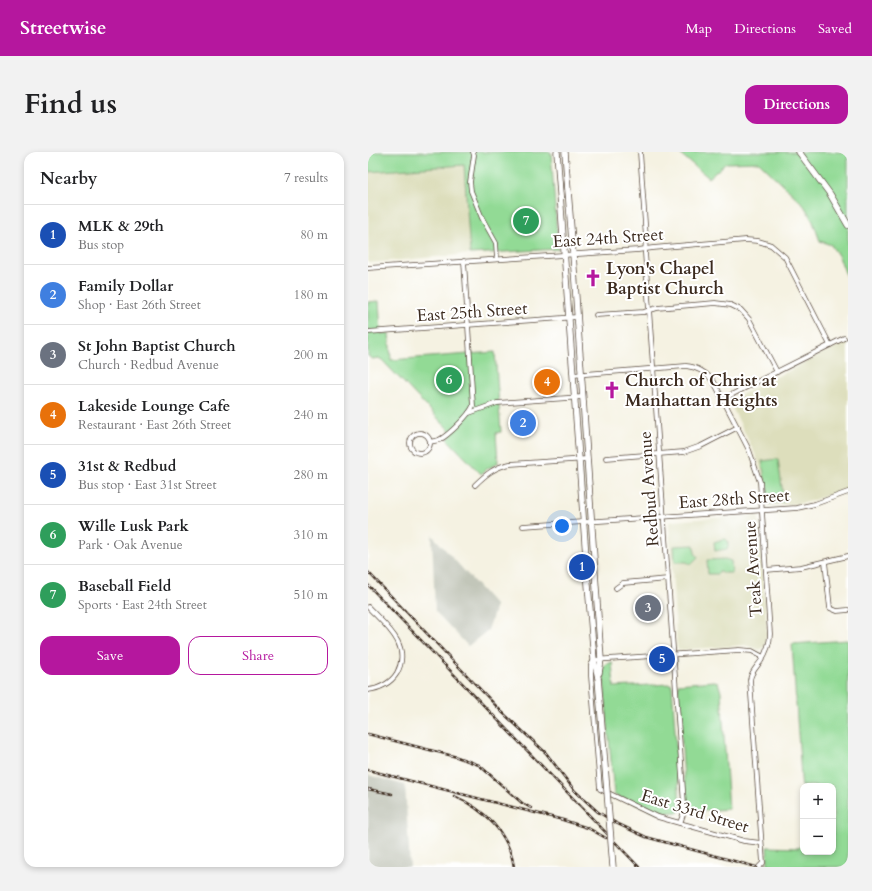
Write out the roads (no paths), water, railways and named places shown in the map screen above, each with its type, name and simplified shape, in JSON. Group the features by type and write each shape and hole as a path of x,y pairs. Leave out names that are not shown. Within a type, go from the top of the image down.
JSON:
{"main road":[{"path":"557,152 584,522 598,659"},
{"path":"564,152 573,254 592,521 598,678 613,867"},
{"path":"799,152 830,194 848,225"}],"street":[{"path":"473,152 474,156 470,182 471,191 482,218 496,243 497,259"},
{"name":"Redbud Avenue","path":"640,152 684,804 684,812 680,823"},
{"name":"East 24th Street","path":"368,268 646,249 746,240 764,243 776,249 785,257 830,346"},
{"path":"464,261 473,402 469,413"},
{"path":"596,315 644,312 657,308 719,303 731,305 746,315 752,323 776,372"},
{"name":"East 25th Street","path":"368,332 577,317"},
{"path":"723,399 844,338"},
{"name":"Teak Avenue","path":"573,375 686,366 701,370 714,382 749,450 760,482 770,634 767,649 763,657"},
{"path":"430,442 444,437 469,413 497,403 582,397"},
{"path":"606,458 684,452 738,427"},
{"path":"420,433 426,435 430,442 428,449 422,452 414,451 410,445 412,438 416,434 420,433"},
{"path":"475,485 486,474 500,466 587,459"},
{"name":"East 28th Street","path":"523,526 762,511 806,506 848,492"},
{"path":"766,570 797,567 848,556"},
{"path":"825,562 830,608 837,611 848,610"},
{"path":"616,588 623,583 668,579"},
{"path":"368,607 394,635 399,643 402,655 396,674 388,682 378,688 368,690"},
{"path":"368,616 372,612"},
{"path":"598,659 746,650 752,651 763,657 754,670 750,680 763,863 759,867"},
{"name":"East 33rd Street","path":"598,659 592,665 591,680 600,789 658,817 744,841 761,843"}],"railway":[{"path":"368,572 502,712 546,753 575,791 598,812 616,823 646,837 756,867"},
{"path":"368,585 639,867"},
{"path":"368,734 457,757 479,765 522,803 531,808"},
{"path":"368,770 563,820 588,828 606,838"},
{"path":"368,789 392,794"},
{"path":"454,796 465,801 485,815 501,833 507,843 514,867"}],"place":[{"name":"Baseball Field","path":"526,221"},
{"name":"Lyon's Chapel Baptist Church","path":"593,278"},
{"name":"Wille Lusk Park","path":"449,380"},
{"name":"Lakeside Lounge Cafe","path":"547,382"},
{"name":"Church of Christ at Manhattan Heights","path":"612,390"},
{"name":"Family Dollar","path":"523,423"},
{"name":"MLK & 29th","path":"582,567"},
{"name":"St John Baptist Church","path":"648,608"},
{"name":"31st & Redbud","path":"662,659"}]}
